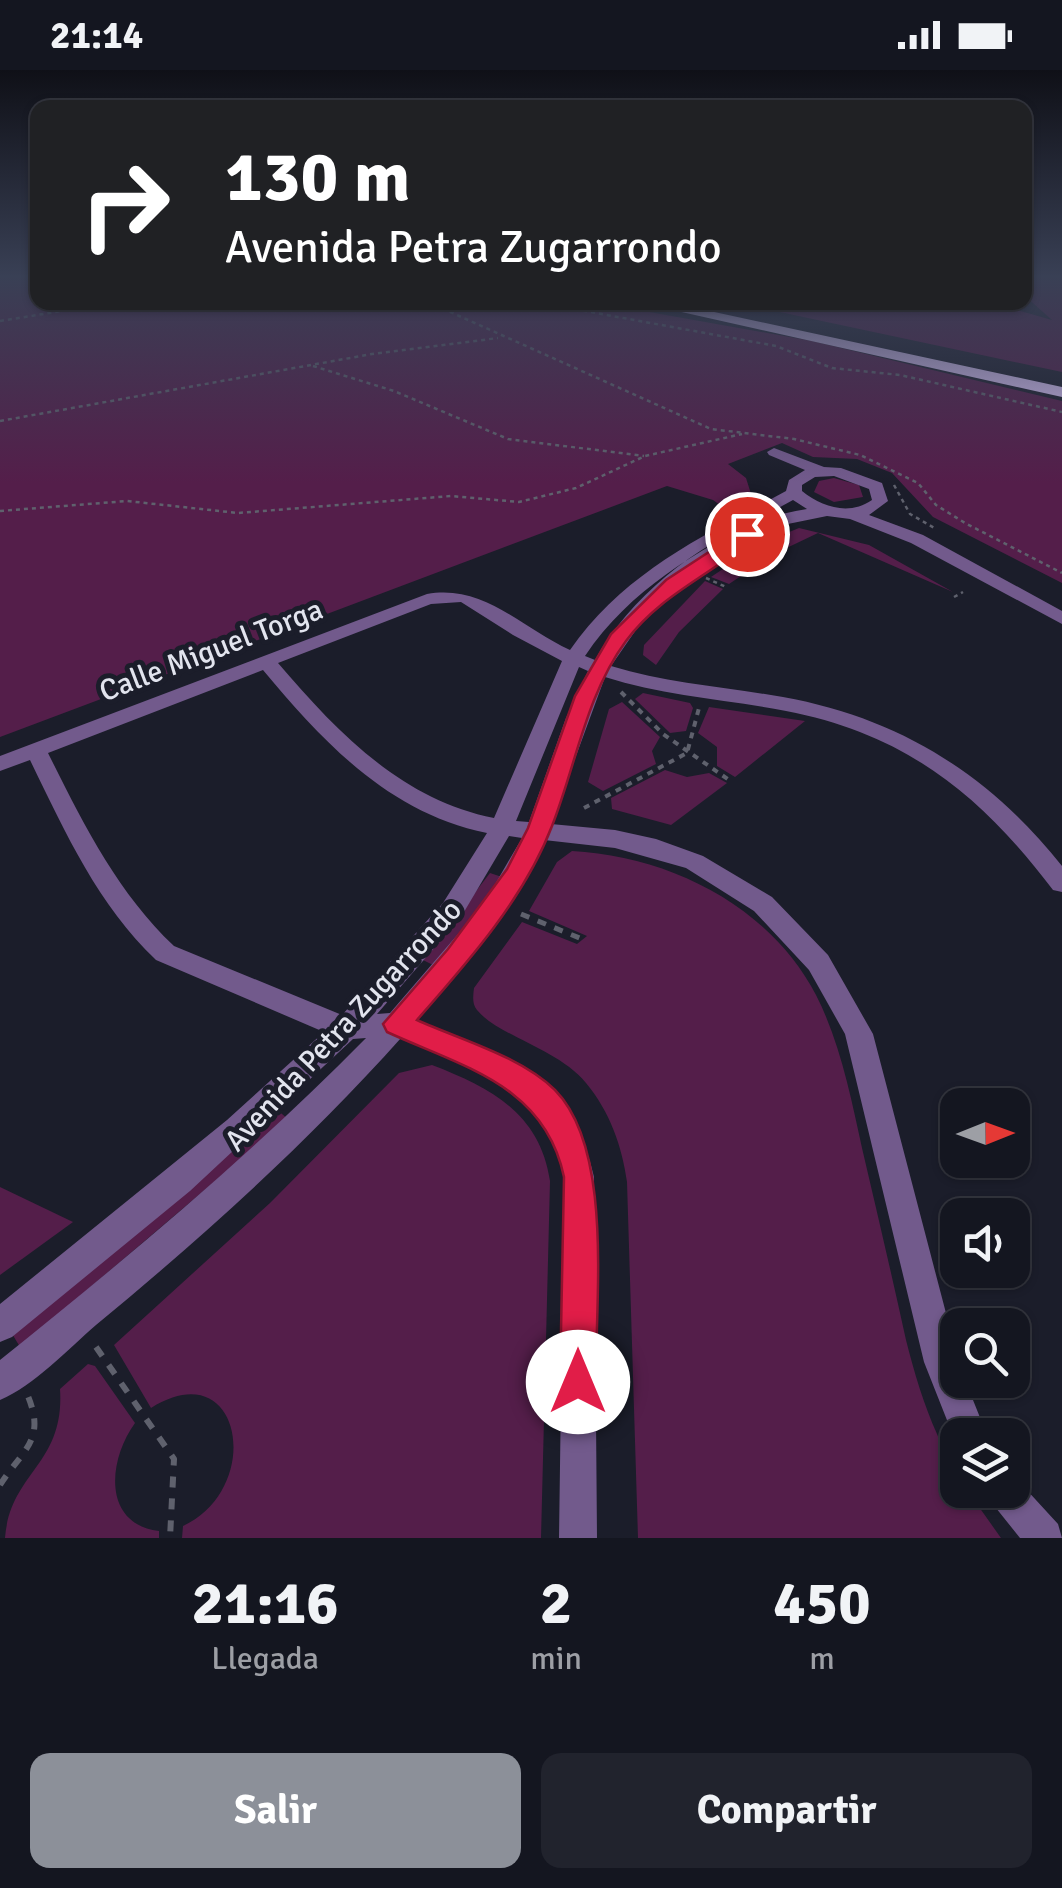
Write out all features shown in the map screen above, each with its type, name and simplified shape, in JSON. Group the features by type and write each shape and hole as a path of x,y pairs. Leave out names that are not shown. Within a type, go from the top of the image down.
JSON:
{"highway":[{"path":"846,346 1062,392"},
{"path":"911,346 1062,378"}],"street":[{"path":"1062,606 927,534 880,501 876,486 866,479 820,471 769,454 806,504 917,539 1062,618"},
{"name":"Avenida Petra Zugarrondo","path":"10,1381 261,1164 458,956 503,896 540,828 586,663 610,611 665,562 820,471"},
{"name":"Avenida Petra Zugarrondo","path":"0,1326 204,1160 344,1028 452,910 504,829 542,724 586,663 688,571 720,550 786,517 838,512 880,501"},
{"name":"Calle Miguel Torga","path":"0,764 444,596 468,598 521,632 586,663"},
{"path":"266,661 339,744 376,776 456,816 504,829 540,828 663,850 729,880 782,918 835,984 871,1076 941,1362 962,1418"},
{"path":"586,663 714,695 814,710 910,744 954,770 997,804 1062,883"},
{"path":"36,750 110,886 145,937 186,966 344,1028 397,1024 515,1078 545,1100 571,1140 579,1177 578,1538"},
{"path":"1019,1508 1044,1538"}],"path":[{"path":"0,420 308,365 447,346"},
{"path":"518,346 711,430 794,439 860,455 903,474 936,505 964,524 1062,573"},
{"path":"773,346 832,368 900,375 1062,412"},
{"path":"308,365 394,390 508,439 646,456"},
{"path":"0,512 128,500 238,513 451,496 519,502 576,488 646,456 742,434"},
{"path":"706,578 726,587"},
{"path":"954,597 963,592"},
{"path":"619,690 687,753 729,780"},
{"path":"584,808 687,753 700,704"},
{"path":"521,914 582,939"},
{"path":"96,1347 174,1459 170,1538"},
{"path":"0,1485 29,1451 38,1428 37,1413 10,1381"}],"shaded area":[{"path":"0,346 831,346 1062,401 1062,583 933,517 892,473 857,459 813,457 782,443 728,464 746,478 752,497 727,510 713,500 667,486 0,737"},
{"path":"937,346 1062,346 1062,372"},
{"path":"834,478 859,485 863,497 834,502 814,492 819,481"},
{"path":"799,528 869,545 953,592 818,533 774,554 729,584 711,577 760,544"},
{"path":"705,581 723,589 679,632 656,665 643,655 644,645"},
{"path":"643,693 690,703 693,708 686,731 670,733 635,699"},
{"path":"622,702 660,737 652,751 656,764 603,791 588,782 609,709"},
{"path":"709,707 805,721 735,777 717,766 717,747 698,733"},
{"path":"665,770 687,777 709,773 727,783 671,825 612,809 611,798"},
{"path":"572,851 645,863 680,875 744,912 796,963 816,995 844,1070 906,1340 940,1440 940,1508 980,1508 1001,1538 638,1538 627,1182 622,1155 602,1106 586,1083 560,1060 487,1019 475,1008 473,1000 474,988 522,922 577,944 587,936 529,911 557,862"},
{"path":"490,873 502,877 435,966 423,960"},
{"path":"432,1065 474,1083 510,1106 536,1138 545,1158 550,1181 541,1538 182,1538 183,1526 209,1508 225,1484 233,1457 232,1431 223,1410 206,1397 182,1395 151,1408 114,1345 270,1203 399,1073"},
{"path":"276,1109 288,1119 20,1347 11,1332"},
{"path":"0,1187 73,1222 0,1275"},
{"path":"88,1364 95,1366 135,1423 119,1455 119,1504 140,1526 159,1531 159,1538 5,1538 16,1498 54,1435 60,1389"}],"route":[{"path":"578,1382 579,1177 571,1140 545,1100 515,1078 494,1065 397,1024 458,956 516,875 540,828 570,736 598,668 618,638 656,597 688,571 747,534"}]}
